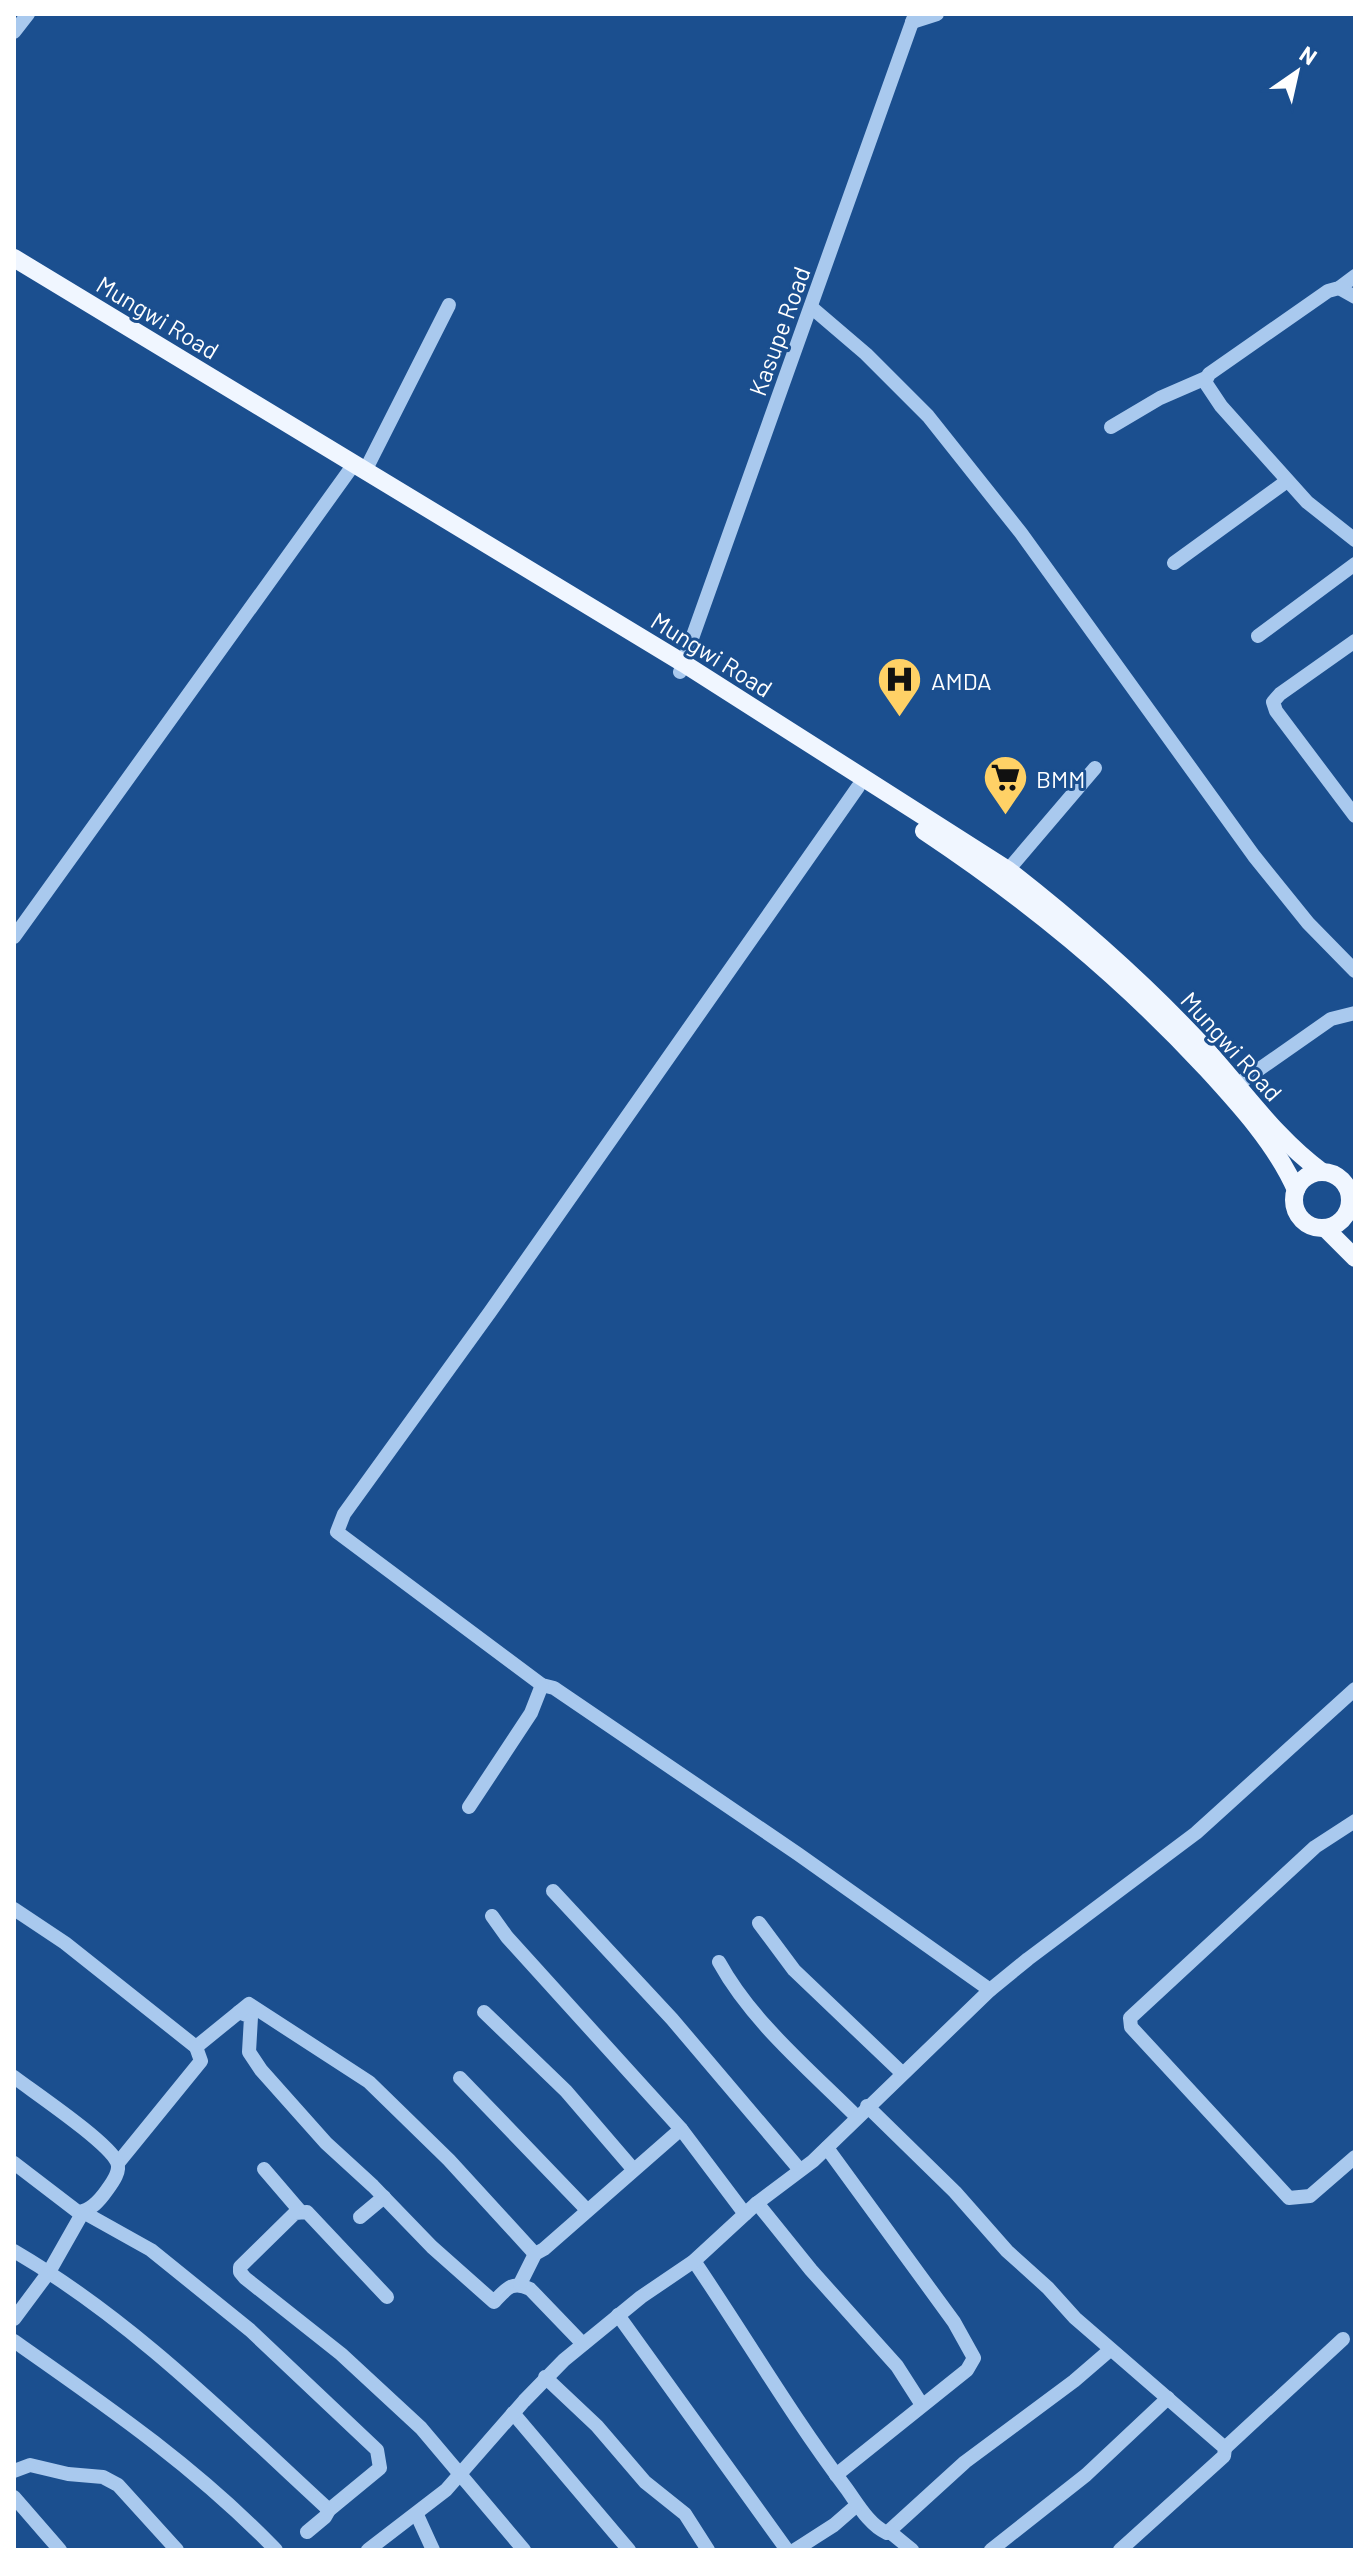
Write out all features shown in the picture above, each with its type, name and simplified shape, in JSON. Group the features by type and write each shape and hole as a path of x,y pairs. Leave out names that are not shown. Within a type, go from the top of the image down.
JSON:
{"main road":[{"name":"Mungwi Road","path":"14,258 357,471"},
{"name":"Mungwi Road","path":"14,266 682,668 1008,870 1133,975 1200,1043 1287,1170 1296,1190"},
{"name":"Mungwi Road","path":"682,668 998,880 1065,934 1151,1011 1287,1145 1322,1172"},
{"path":"1322,1172 1350,1183 1351,1213 1325,1228 1316,1227 1300,1217 1294,1199 1296,1190 1306,1177 1322,1172"},
{"path":"1325,1228 1355,1258"}],"street":[{"path":"14,32 28,14"},
{"path":"913,18 937,14"},
{"name":"Kasupe Road","path":"682,668 913,18"},
{"path":"1111,427 1160,398 1206,378 1328,291 1339,288 1355,276"},
{"path":"1339,288 1355,297"},
{"path":"14,937 357,471 449,305"},
{"path":"811,307 866,354 928,416 1030,545 1254,856 1308,923 1355,971"},
{"path":"1206,378 1211,393 1287,481 1307,502 1355,540"},
{"path":"1174,563 1287,481"},
{"path":"1258,636 1355,564"},
{"path":"1355,641 1273,702 1276,711 1355,816"},
{"path":"1008,870 1095,768"},
{"path":"858,787 338,1525 337,1532 542,1685 554,1688 798,1854 990,1990"},
{"path":"1232,1088 1331,1019 1355,1013"},
{"path":"469,1807 531,1713 542,1685"},
{"path":"368,2550 417,2515 462,2474 545,2377 618,2315 694,2261 757,2203 827,2148 990,1990 1196,1833 1355,1689"},
{"path":"1355,1821 1315,1847 1130,2018 1131,2027 1289,2198 1310,2196 1355,2157"},
{"path":"553,1891 672,2019 800,2170"},
{"path":"14,1909 65,1943 196,2047 201,2061 118,2163 118,2172 108,2189 83,2212 49,2272 14,2319"},
{"path":"492,1916 507,1937 681,2129 745,2214"},
{"path":"759,1923 794,1970 902,2073"},
{"path":"719,1962 748,2006 862,2112 955,2192 1007,2251 1110,2350 1225,2448"},
{"path":"196,2047 249,2004 369,2082 449,2160 535,2254"},
{"path":"239,2012 251,2017 249,2052 261,2070 326,2143 432,2247 494,2302 509,2286 520,2284 530,2289 583,2344"},
{"path":"484,2012 566,2091 633,2169"},
{"path":"14,2077 89,2133 118,2163"},
{"path":"460,2078 587,2210"},
{"path":"520,2284 535,2254 681,2129"},
{"path":"827,2148 916,2267 972,2352 972,2363 967,2370 836,2475"},
{"path":"14,2163 78,2212 151,2250 250,2330 377,2450 380,2468 307,2532"},
{"path":"264,2169 300,2211 307,2212 387,2297"},
{"path":"360,2217 384,2197"},
{"path":"757,2203 821,2282 897,2366 922,2405"},
{"path":"300,2211 240,2267 240,2272 376,2385 421,2428 524,2550"},
{"path":"14,2251 49,2272 154,2348 329,2510"},
{"path":"694,2261 857,2505 883,2532 890,2532 912,2550"},
{"path":"618,2315 787,2550"},
{"path":"1120,2550 1224,2456 1225,2448 1343,2339"},
{"path":"14,2341 172,2453 227,2500 276,2550"},
{"path":"890,2532 965,2462 1074,2381 1110,2350"},
{"path":"545,2377 597,2426 645,2482 685,2514 708,2550"},
{"path":"991,2550 1086,2475 1168,2398"},
{"path":"513,2413 629,2550"},
{"path":"14,2471 30,2465 103,2477 118,2485 177,2550"},
{"path":"14,2497 60,2550"},
{"path":"795,2550 834,2525 857,2505"},
{"path":"417,2515 433,2550"}],"place":[{"name":"AMDA","path":"900,719"},
{"name":"BMM","path":"1005,817"}]}
